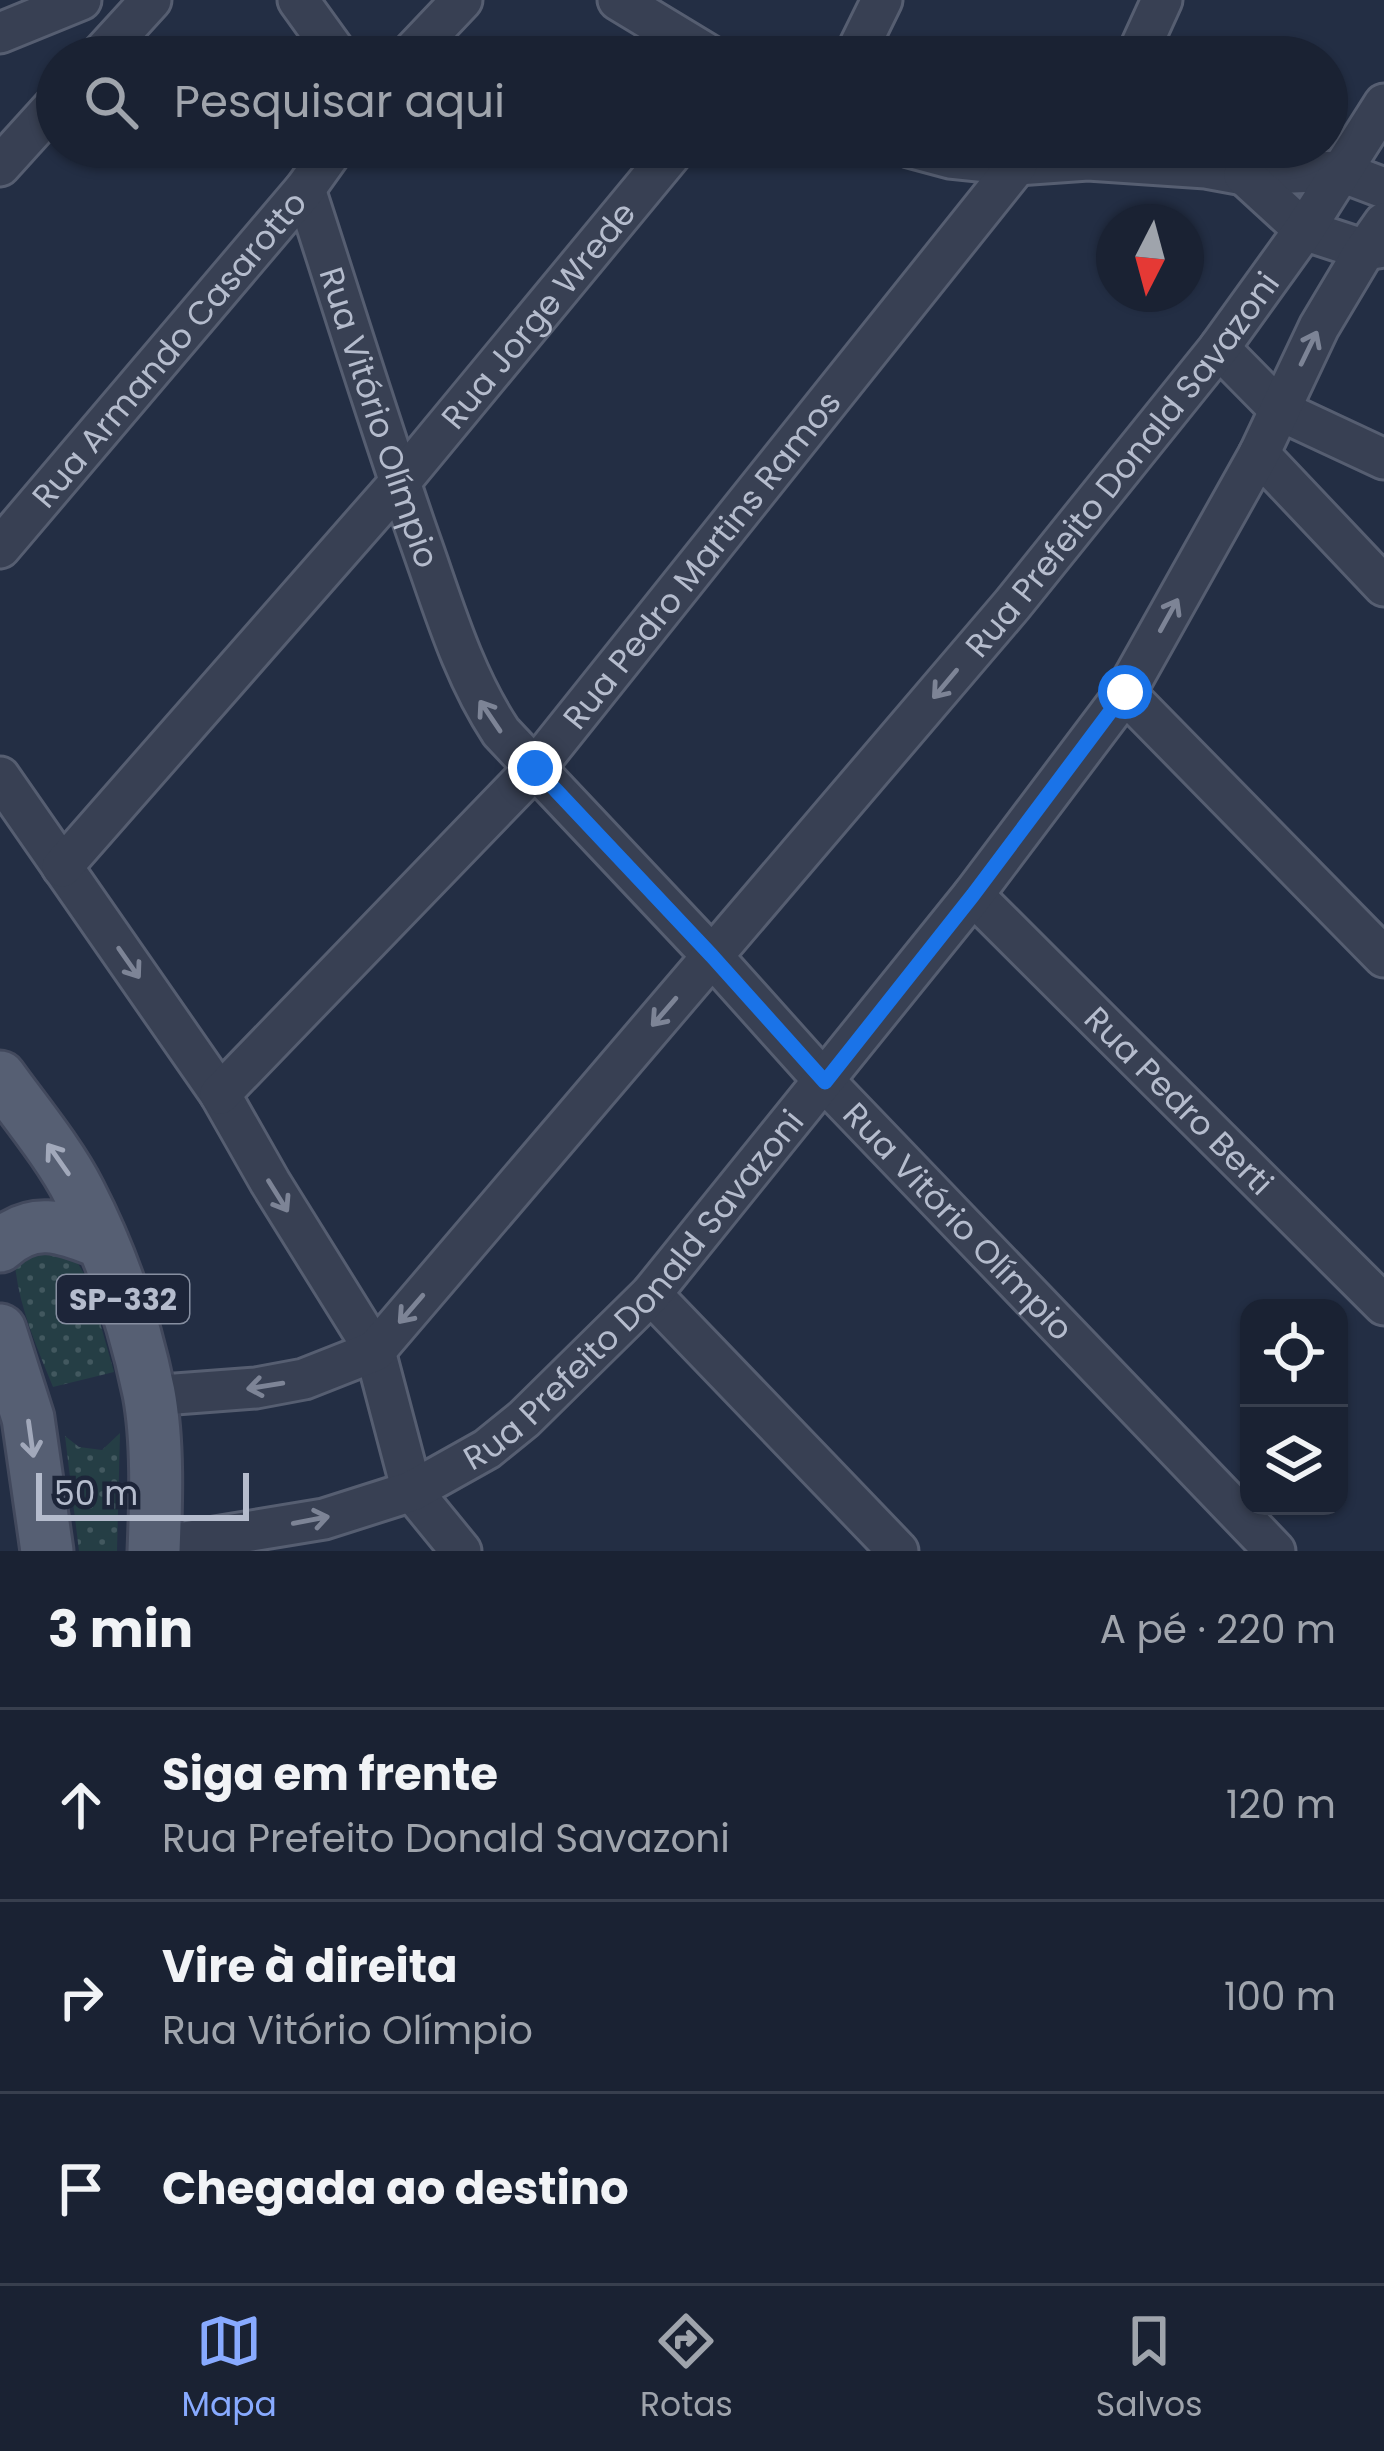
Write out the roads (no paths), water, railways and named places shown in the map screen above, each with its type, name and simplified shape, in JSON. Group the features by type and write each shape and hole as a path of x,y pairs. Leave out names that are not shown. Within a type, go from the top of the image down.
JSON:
{"main road":[{"name":"SP-332","path":"0,1077 77,1187 131,1322 149,1396 154,1549"},
{"name":"SP-332","path":"0,1246 21,1230 42,1226 103,1243"},
{"path":"0,1330 28,1418 47,1551"}],"street":[{"path":"0,33 81,0"},
{"path":"118,36 151,0"},
{"path":"298,0 324,36"},
{"path":"428,36 461,0"},
{"path":"618,0 677,36"},
{"path":"864,36 882,0"},
{"path":"1146,36 1162,0"},
{"name":"Rua Prefeito Donald Savazoni","path":"1348,158 1384,104"},
{"path":"0,166 36,127"},
{"name":"Rua Armando Casarotto","path":"0,548 320,168"},
{"name":"Rua Jorge Wrede","path":"62,867 400,482 660,168"},
{"name":"Rua Pedro Martins Ramos","path":"220,1094 535,768 1015,168"},
{"path":"1206,168 1244,175 1339,171 1384,188"},
{"name":"Rua Prefeito Donald Savazoni","path":"375,1351 1012,604 1220,348 1304,230 1341,168"},
{"path":"1244,175 1304,230 1378,240"},
{"name":"Rua Vitório Olímpio","path":"305,189 463,662 478,698 501,732 825,1082 1275,1551"},
{"name":"Rua Prefeito Donald Savazoni","path":"154,1549 325,1519 412,1491 487,1449 524,1419 651,1294 973,895 1125,692 1259,454 1319,327 1378,240"},
{"path":"1220,348 1281,411 1384,459"},
{"path":"1259,454 1384,586"},
{"path":"1125,692 1384,957"},
{"path":"0,778 220,1094 375,1351 412,1491 461,1551"},
{"name":"Rua Pedro Berti","path":"973,895 1384,1305"},
{"path":"651,1294 898,1551"},
{"path":"149,1396 256,1388 304,1379 375,1351"}]}
